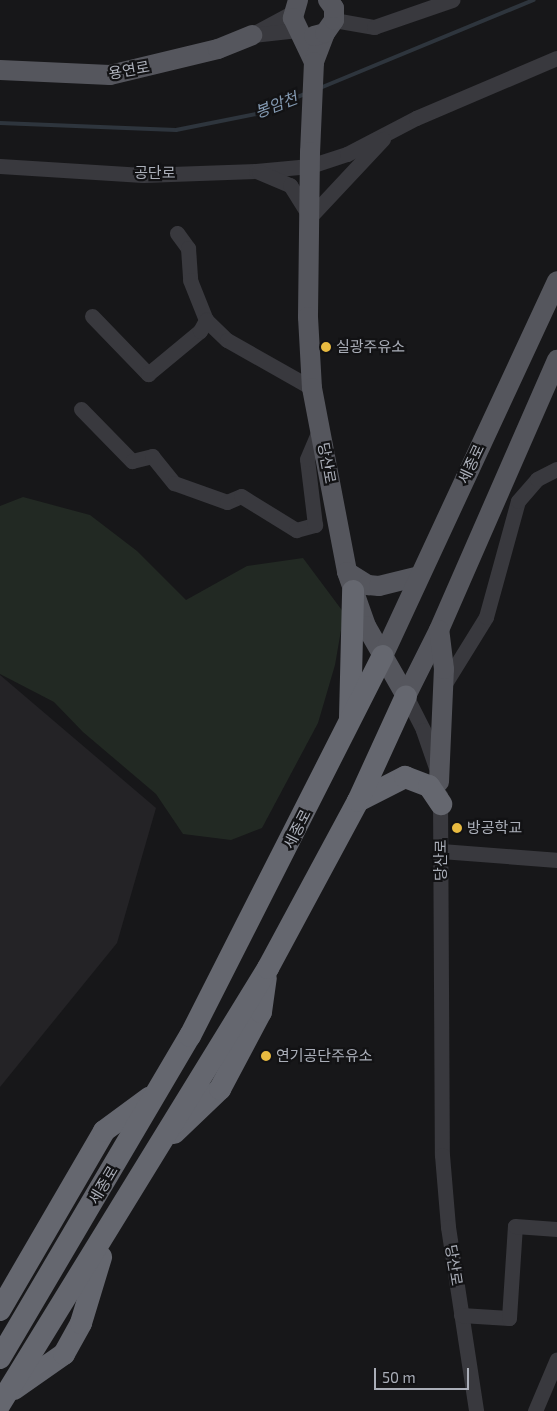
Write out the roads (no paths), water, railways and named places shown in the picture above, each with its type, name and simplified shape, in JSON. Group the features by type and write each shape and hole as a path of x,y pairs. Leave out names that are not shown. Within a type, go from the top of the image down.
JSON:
{"highway":[{"path":"350,582 350,724"},
{"name":"세종로","path":"0,1358 157,1092 232,958 383,656"},
{"name":"세종로","path":"2,1400 110,1227 151,1155 268,968 358,801 406,696"},
{"path":"358,801 405,777 429,786 441,804"},
{"path":"0,1310 104,1131 157,1092"}],"main road":[{"path":"296,14 311,36 330,11"},
{"path":"314,62 330,11"},
{"path":"296,14 314,62"},
{"name":"용연로","path":"0,70 110,76 210,51 252,34"},
{"name":"당산로","path":"314,62 310,159 308,317 312,388 350,582 366,626 406,696"},
{"name":"세종로","path":"383,656 557,282"},
{"name":"세종로","path":"406,696 439,630 557,360"},
{"path":"350,582 379,586 419,576"},
{"path":"439,630 444,669 439,782"}],"street":[{"path":"330,11 374,27 452,0"},
{"path":"252,34 296,14"},
{"name":"공단로","path":"0,166 143,175 256,171 310,159 347,154 416,118 557,58"},
{"path":"256,171 290,185 310,217 387,134"},
{"path":"177,233 188,248 190,280 206,320 227,340 312,388"},
{"path":"92,316 148,374 200,331 206,320"},
{"name":"당산로","path":"81,409 132,461 152,456 174,483 228,502 242,496 296,530 316,525 307,459 320,428"},
{"path":"442,688 486,617 518,501 537,479 556,466"},
{"name":"당산로","path":"406,696 423,730 439,782 441,804 442,1155 448,1227 476,1411"},
{"path":"441,851 557,860"},
{"path":"461,1315 509,1318 515,1226 557,1230"},
{"path":"535,1411 557,1359"}],"waterway":[{"name":"봉암천","path":"320,88 534,0"},
{"name":"봉암천","path":"0,123 176,130 256,114 307,93"}],"place":[{"name":"실광주유소","path":"326,347"},
{"name":"방공학교","path":"457,828"},
{"name":"연기공단주유소","path":"266,1056"}]}
